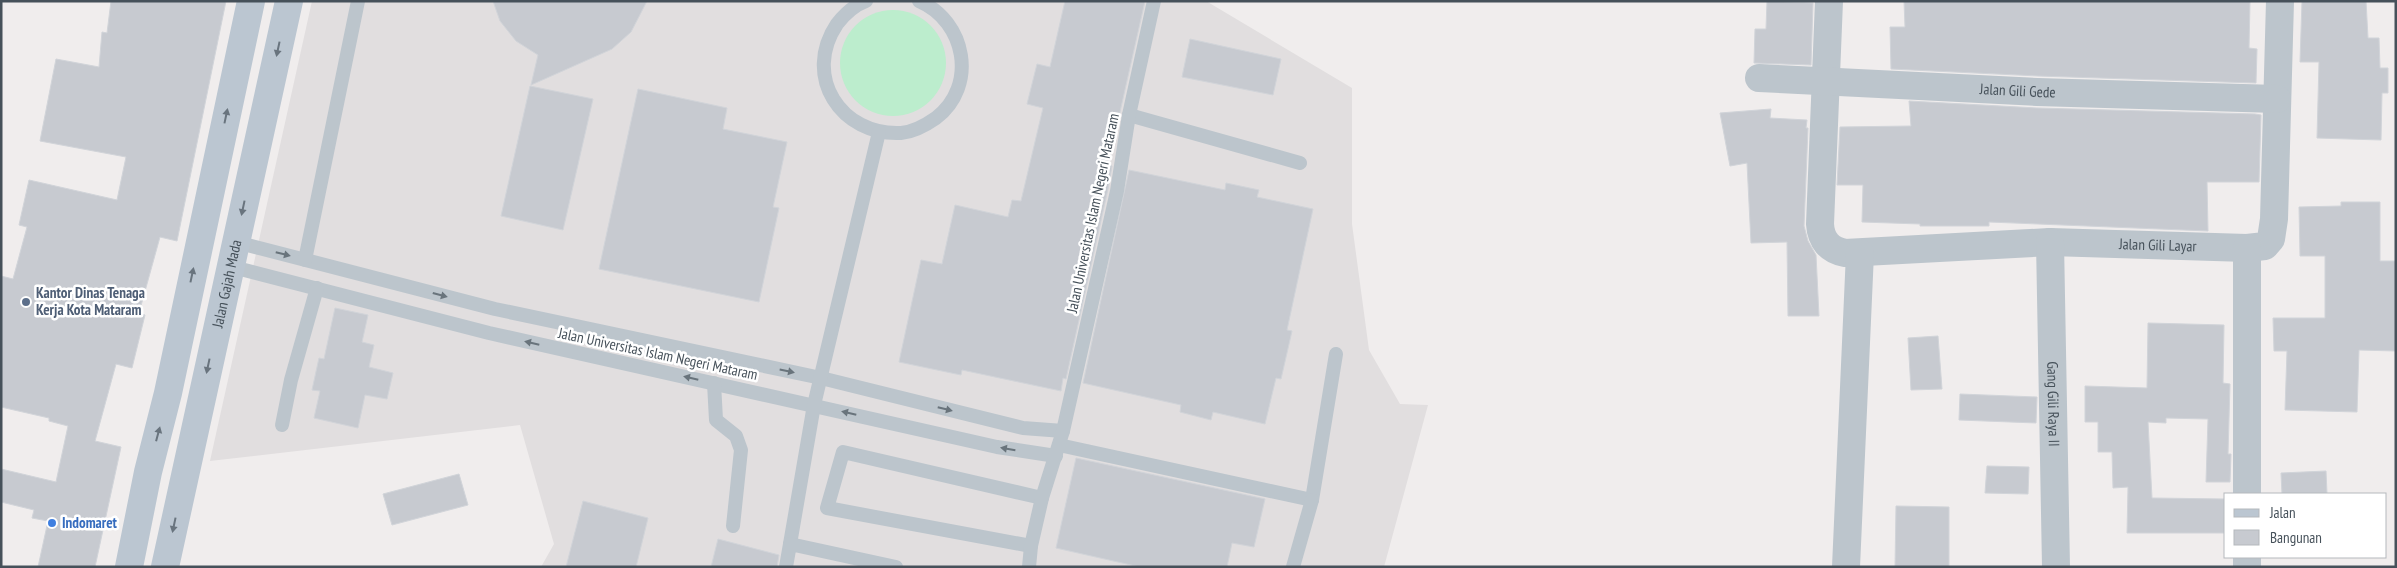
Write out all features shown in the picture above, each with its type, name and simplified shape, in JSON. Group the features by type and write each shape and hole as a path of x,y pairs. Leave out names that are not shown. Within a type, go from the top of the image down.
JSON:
{"main road":[{"path":"129,567 251,1"},
{"name":"Jalan Gajah Mada","path":"165,567 288,1"},
{"path":"148,472 183,480"}],"street":[{"path":"1826,81 1829,1"},
{"name":"Jalan Gili Layar","path":"1826,81 1820,224 1823,238 1830,247 1845,253 2050,242 2262,248 2271,238 2275,207 2280,1"},
{"name":"Jalan Gili Gede","path":"1759,78 2037,92 2277,99"},
{"name":"Gang Gili Raya II","path":"2050,242 2056,567"},
{"path":"2247,248 2247,493"},
{"path":"1846,567 1860,253"}],"lane":[{"path":"305,260 358,1"},
{"path":"866,1 842,18 830,35 824,55 824,75 831,95 843,112 859,125 879,132 903,133 926,126 945,111 958,90 963,67 960,43 948,22 930,6 919,1"},
{"name":"Jalan Universitas Islam Negeri Mataram","path":"233,254 317,288 490,333 997,447 1058,450 1117,191 1129,115 1154,1"},
{"path":"1129,115 1300,163"},
{"path":"786,567 814,405 879,132"},
{"name":"Jalan Universitas Islam Negeri Mataram","path":"233,254 305,260 495,310 821,378 1023,428 1063,431"},
{"path":"282,425 291,380 317,288"},
{"path":"1293,567 1312,500 1336,354"},
{"path":"714,383 716,420 736,436 741,450 733,526"},
{"path":"1029,567 1031,546 1042,498 1058,450 1312,500"},
{"path":"1031,546 827,508 843,452 1042,498"},
{"path":"790,544 896,567"}],"shaded area":[{"path":"312,1 1206,1 1352,88 1352,224 1369,350 1400,404 1428,405 1384,567 541,567 554,544 520,425 210,461"}],"green space":[{"path":"893,10 913,14 931,25 942,43 946,63 942,83 931,101 913,112 893,116 873,112 855,101 844,83 840,63 844,43 855,25 873,14"}],"building":[{"path":"111,1 226,1 177,241 160,237 139,313 145,315 132,368 116,364 95,441 121,447 95,567 38,567 48,521 32,518 34,510 1,502 1,469 56,482 68,426 49,421 49,418 1,407 1,276 13,279 27,227 19,225 29,180 117,200 126,157 40,141 56,59 99,67 102,32 107,33"},
{"path":"493,1 647,1 631,32 612,49 531,85 538,55 516,41 500,21"},
{"path":"1065,1 1145,1 1108,165 1112,166 1108,189 1066,379 1063,378 1061,391 962,370 961,375 899,362 921,260 942,264 955,205 1008,217 1012,200 1021,201 1043,108 1027,104 1037,64 1050,67"},
{"path":"1767,1 1813,3 1811,65 1754,63 1755,29 1766,29"},
{"path":"1904,1 2250,1 2249,48 2257,49 2256,83 1891,69 1890,27 1905,27"},
{"path":"2302,1 2366,1 2368,38 2379,38 2380,68 2388,68 2388,93 2382,93 2381,140 2317,138 2319,62 2300,62"},
{"path":"1190,39 1281,59 1273,95 1182,77"},
{"path":"530,86 593,99 563,230 501,216"},
{"path":"638,89 727,108 723,129 787,142 773,207 779,208 759,302 599,269"},
{"path":"1909,101 2037,108 2261,115 2259,182 2207,182 2208,231 1989,222 1989,226 1920,226 1920,224 1862,222 1863,185 1837,185 1840,127 1911,126"},
{"path":"1771,109 1770,118 1807,120 1804,226 1808,241 1816,255 1819,316 1788,316 1787,242 1751,243 1747,163 1730,166 1720,113"},
{"path":"1129,170 1225,190 1226,183 1259,190 1257,197 1313,209 1287,330 1292,331 1281,379 1276,378 1265,424 1213,412 1211,420 1180,412 1181,405 1083,383"},
{"path":"2341,202 2380,202 2380,261 2396,261 2396,351 2359,350 2357,412 2285,410 2287,351 2274,351 2273,318 2325,318 2325,256 2300,256 2299,207 2341,206"},
{"path":"335,308 368,315 362,342 374,345 369,367 393,373 387,399 365,395 358,428 314,418 320,391 312,390 319,358 324,359"},
{"path":"2148,323 2224,325 2223,383 2230,384 2228,454 2231,454 2230,482 2206,482 2208,419 2166,418 2166,423 2148,422 2152,498 2224,499 2224,533 2127,533 2128,487 2113,488 2112,452 2098,452 2098,422 2085,422 2085,386 2147,388"},
{"path":"1938,336 1942,389 1911,390 1908,338"},
{"path":"1960,394 2037,397 2036,423 1959,420"},
{"path":"1076,458 1265,499 1254,547 1232,543 1227,567 1140,567 1056,548"},
{"path":"1987,466 2029,467 2028,494 1985,493"},
{"path":"2326,471 2327,493 2282,493 2281,473"},
{"path":"459,474 468,505 392,525 383,494"},
{"path":"583,501 648,518 636,567 566,567"},
{"path":"1896,506 1949,507 1949,567 1895,567"},
{"path":"718,539 779,555 777,567 711,567"}],"place":[{"name":"Kantor Dinas Tenaga Kerja Kota Mataram","path":"26,302"},
{"name":"Indomaret","path":"52,523"}]}
